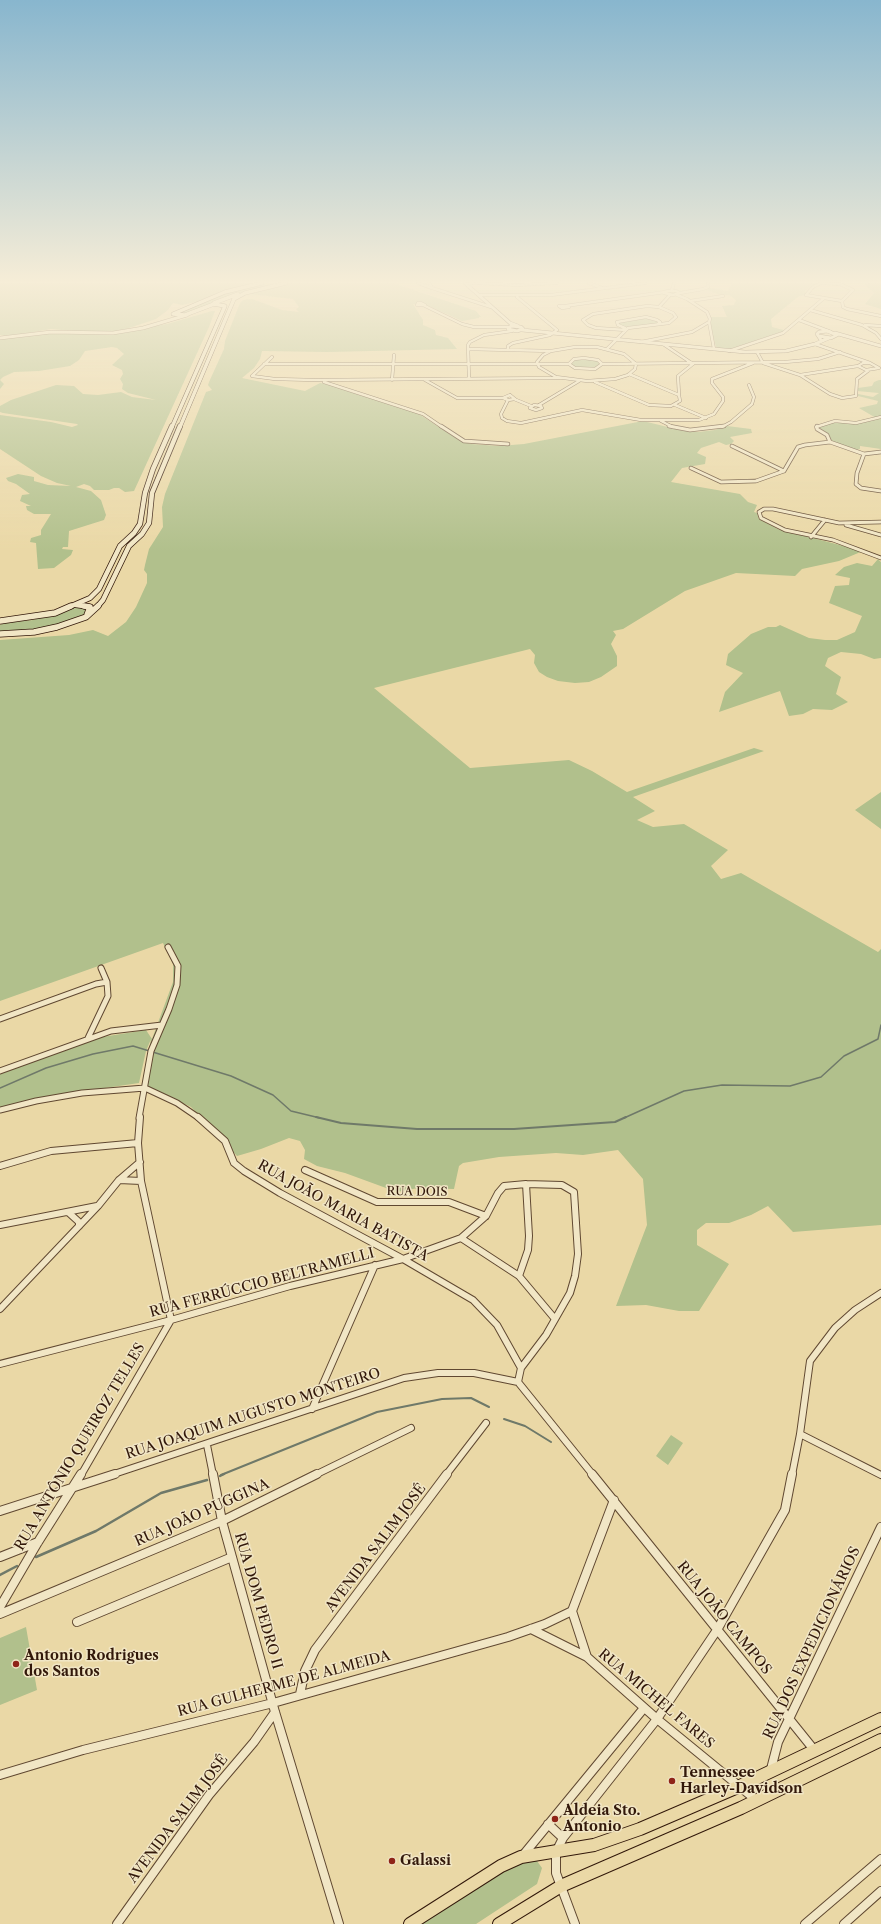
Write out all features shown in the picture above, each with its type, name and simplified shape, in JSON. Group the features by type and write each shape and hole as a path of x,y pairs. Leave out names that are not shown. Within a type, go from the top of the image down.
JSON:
{"main road":[{"path":"0,621 55,613 90,598 99,589 120,546 134,533 140,524 144,493 195,373"},
{"path":"0,633 7,634 47,630 69,624 86,617 96,609 103,600 129,546 142,534 149,523 150,501 163,464 202,373"},
{"path":"73,605 84,605 90,607 91,610 86,617"},
{"path":"0,625 8,620"},
{"path":"410,1924 501,1866 522,1857 594,1845 640,1829 740,1786 881,1719"},
{"path":"499,1924 561,1886 757,1800 881,1740"}],"street":[{"path":"253,373 252,374 254,377 269,379 425,380 560,378 580,381 615,379 629,374 679,395"},
{"path":"392,380 393,373"},
{"path":"469,373 469,379"},
{"path":"548,373 560,378"},
{"path":"675,405 680,401 678,376 682,373"},
{"path":"508,400 501,416 507,421 513,422 531,422 571,411 582,410 630,419 693,420 706,418 714,414 723,401 723,397 712,383 712,379 726,373"},
{"path":"791,373 800,376 830,394 847,398 856,396 857,379 865,373"},
{"path":"800,376 819,373"},
{"path":"314,380 332,384 423,414 464,441 474,443 508,444"},
{"path":"332,384 333,380"},
{"path":"425,380 457,398 471,400 503,398 510,395 515,397 514,399 531,406 531,409 538,410 542,407 539,405 580,381"},
{"path":"594,381 648,404 662,406 675,405 706,418"},
{"path":"660,420 669,426 690,430 722,427 731,422 752,404 754,397 749,385"},
{"path":"670,391 679,390"},
{"path":"503,398 508,400 514,399"},
{"path":"830,442 827,435 816,426 834,421 856,423 881,417"},
{"path":"691,468 714,480 730,483 756,481 784,471 798,447 830,442 864,454 881,452"},
{"path":"732,446 784,471"},
{"path":"864,454 857,473 856,484 861,488 881,491"},
{"path":"881,535 839,523 769,509 764,509 759,512 759,515 767,522 785,530 811,537 833,540 875,555 881,559"},
{"path":"811,537 825,520"},
{"path":"839,523 881,522"},
{"path":"168,947 178,966 177,985 151,1051 138,1126 138,1143 141,1182 171,1320"},
{"path":"88,1038 108,996 107,982 101,968"},
{"path":"0,1019 96,984 107,982"},
{"path":"0,1071 88,1038 112,1031 162,1025"},
{"path":"0,1110 36,1101 82,1093 144,1088"},
{"name":"RUA JOÃO MARIA BATISTA","path":"144,1088 177,1103 205,1122 225,1141 232,1153 234,1163 244,1171 280,1193 403,1259 473,1300 497,1325 521,1368"},
{"path":"0,1166 51,1151 138,1143"},
{"path":"0,1309 98,1206 119,1180 140,1162"},
{"name":"RUA DOIS","path":"304,1170 377,1202 391,1204 449,1202 486,1216"},
{"path":"119,1180 141,1182"},
{"path":"519,1276 528,1250 529,1236 526,1184 562,1185 574,1192 578,1254 570,1293 546,1335 521,1368 518,1382 614,1500 572,1611 587,1657"},
{"name":"RUA FERRÚCCIO BELTRAMELLI","path":"0,1364 171,1320 290,1286 403,1259 462,1238 486,1216 498,1193 504,1186 526,1184"},
{"path":"0,1224 98,1206"},
{"path":"68,1212 79,1222 79,1226"},
{"path":"462,1238 519,1276 555,1319"},
{"path":"312,1409 375,1265"},
{"path":"575,1924 554,1865 556,1852 563,1838 657,1719 717,1630 785,1510 800,1434 810,1361 835,1328 855,1310 881,1293"},
{"name":"RUA ANTÔNIO QUEIROZ TELLES","path":"0,1608 38,1542 74,1487 171,1320"},
{"name":"RUA JOAQUIM AUGUSTO MONTEIRO","path":"0,1511 206,1445 404,1378 438,1373 474,1373 518,1382"},
{"name":"AVENIDA SALIM JOSÉ","path":"300,1694 305,1671 316,1650 486,1423"},
{"name":"RUA JOÃO PUGGINA","path":"0,1614 222,1521 411,1428"},
{"path":"800,1434 881,1475"},
{"name":"RUA DOM PEDRO II","path":"206,1445 222,1521 275,1712 339,1924"},
{"name":"RUA JOÃO CAMPOS","path":"614,1500 789,1720 816,1751"},
{"name":"RUA DOS EXPEDICIONÁRIOS","path":"770,1772 778,1742 881,1527"},
{"path":"0,1556 38,1542"},
{"path":"76,1622 232,1557"},
{"name":"RUA GULHERME DE ALMEIDA","path":"0,1775 83,1750 273,1702 508,1637 545,1624 572,1611"},
{"name":"RUA MICHEL FARES","path":"531,1629 587,1657 657,1719 757,1800"},
{"path":"522,1857 644,1708"},
{"name":"AVENIDA SALIM JOSÉ","path":"117,1924 209,1795 254,1742 275,1712"},
{"path":"548,1824 563,1838"},
{"path":"805,1924 881,1859"},
{"path":"844,1924 881,1891"}],"green space":[{"path":"0,373 12,373 0,380"},
{"path":"123,373 188,373 134,491 125,492 119,488 94,490 90,486 84,484 76,487 91,491 101,500 106,515 104,520 69,531 68,547 63,547 62,549 73,550 71,555 54,568 38,569 36,543 30,542 31,538 41,535 41,530 51,514 34,514 27,510 26,506 31,506 20,501 22,495 30,494 16,484 8,481 6,478 18,474 34,477 34,481 48,485 71,486 57,483 41,476 0,449 0,415 51,422 72,427 78,425 3,413 0,412 0,406 11,400 56,385 74,386 83,394 98,395 121,392 132,397 156,400 128,393 122,389 123,384 120,379"},
{"path":"213,373 248,373 242,378 305,391 320,383 338,386 419,414 459,440 471,444 499,446 524,444 643,421 680,430 698,432 715,430 727,426 751,429 752,433 730,437 734,441 731,444 726,445 719,442 701,448 697,453 706,457 705,464 682,468 671,482 740,494 748,502 757,505 754,512 757,513 759,519 778,529 863,551 839,561 802,569 795,576 736,573 685,591 623,629 613,631 616,635 611,644 617,656 617,666 601,677 589,682 575,683 558,681 547,677 539,672 534,663 535,655 530,649 374,688 470,768 569,760 592,771 627,792 754,748 764,751 633,797 655,811 637,820 653,827 684,824 728,850 711,866 721,879 741,873 878,952 881,949 881,1225 793,1232 768,1206 751,1215 729,1223 706,1223 697,1230 697,1245 729,1264 699,1311 679,1311 646,1305 616,1306 647,1225 643,1179 618,1150 583,1155 556,1153 499,1157 463,1163 459,1166 454,1189 418,1188 397,1192 345,1173 317,1166 304,1159 305,1150 300,1141 289,1138 261,1149 237,1156 191,1107 142,1084 151,1039 146,1051 139,1083 37,1098 0,1108 0,1073 75,1045 102,1037 146,1030 152,1039 173,982 173,964 163,943 0,1001 0,640 69,635 93,630 108,636 126,622 136,607 147,583 147,574 144,570 145,565 149,549 163,527 162,507 165,494 206,392 212,390 208,385"},
{"path":"0,380 4,384 0,389"},
{"path":"881,380 881,449 860,446 860,449 855,450 836,443 831,440 827,433 818,428 817,426 833,422 857,423 876,418 859,408 877,404 878,401 858,396 858,394 873,397 879,393 857,391 858,388 872,386 874,382"},
{"path":"878,559 881,562 881,658 874,659 861,654 841,652 828,658 825,666 841,677 836,694 848,702 832,710 813,709 803,714 789,716 780,691 719,712 725,692 743,673 726,665 728,654 751,634 768,627 776,627 780,625 809,638 825,640 837,640 855,632 862,616 829,603 835,586 849,585 850,578 835,575 844,567 857,563 872,566"},
{"path":"78,606 87,607 85,614 78,618 40,630 0,631 0,625 4,623 33,620"},
{"path":"881,792 881,829 855,810"},
{"path":"671,1435 683,1443 668,1465 656,1456"},
{"name":"Antonio Rodrigues dos Santos","path":"26,1627 37,1690 0,1705 0,1638"},
{"path":"528,1860 537,1861 542,1868 537,1884 476,1924 422,1924 433,1913 501,1866"}],"waterway":[{"path":"624,1118 684,1091 722,1085 790,1086 821,1077 844,1056 878,1039 881,1025"},
{"path":"0,1088 46,1068 93,1054 133,1046 231,1076 273,1095 291,1111 320,1118"},
{"path":"316,1117 341,1123 417,1129 514,1129 615,1122 626,1117"},
{"path":"221,1475 377,1412 442,1399 471,1398 489,1407"},
{"path":"504,1419 525,1426 551,1442"},
{"path":"220,1476 224,1474"},
{"path":"36,1557 96,1531 161,1493 207,1480"},
{"path":"0,1575 17,1566"}],"place":[{"name":"Antonio Rodrigues dos Santos","path":"16,1664"},
{"name":"Tennessee Harley-Davidson","path":"672,1781"},
{"name":"Aldeia Sto. Antonio","path":"555,1819"},
{"name":"Galassi","path":"392,1861"}]}
